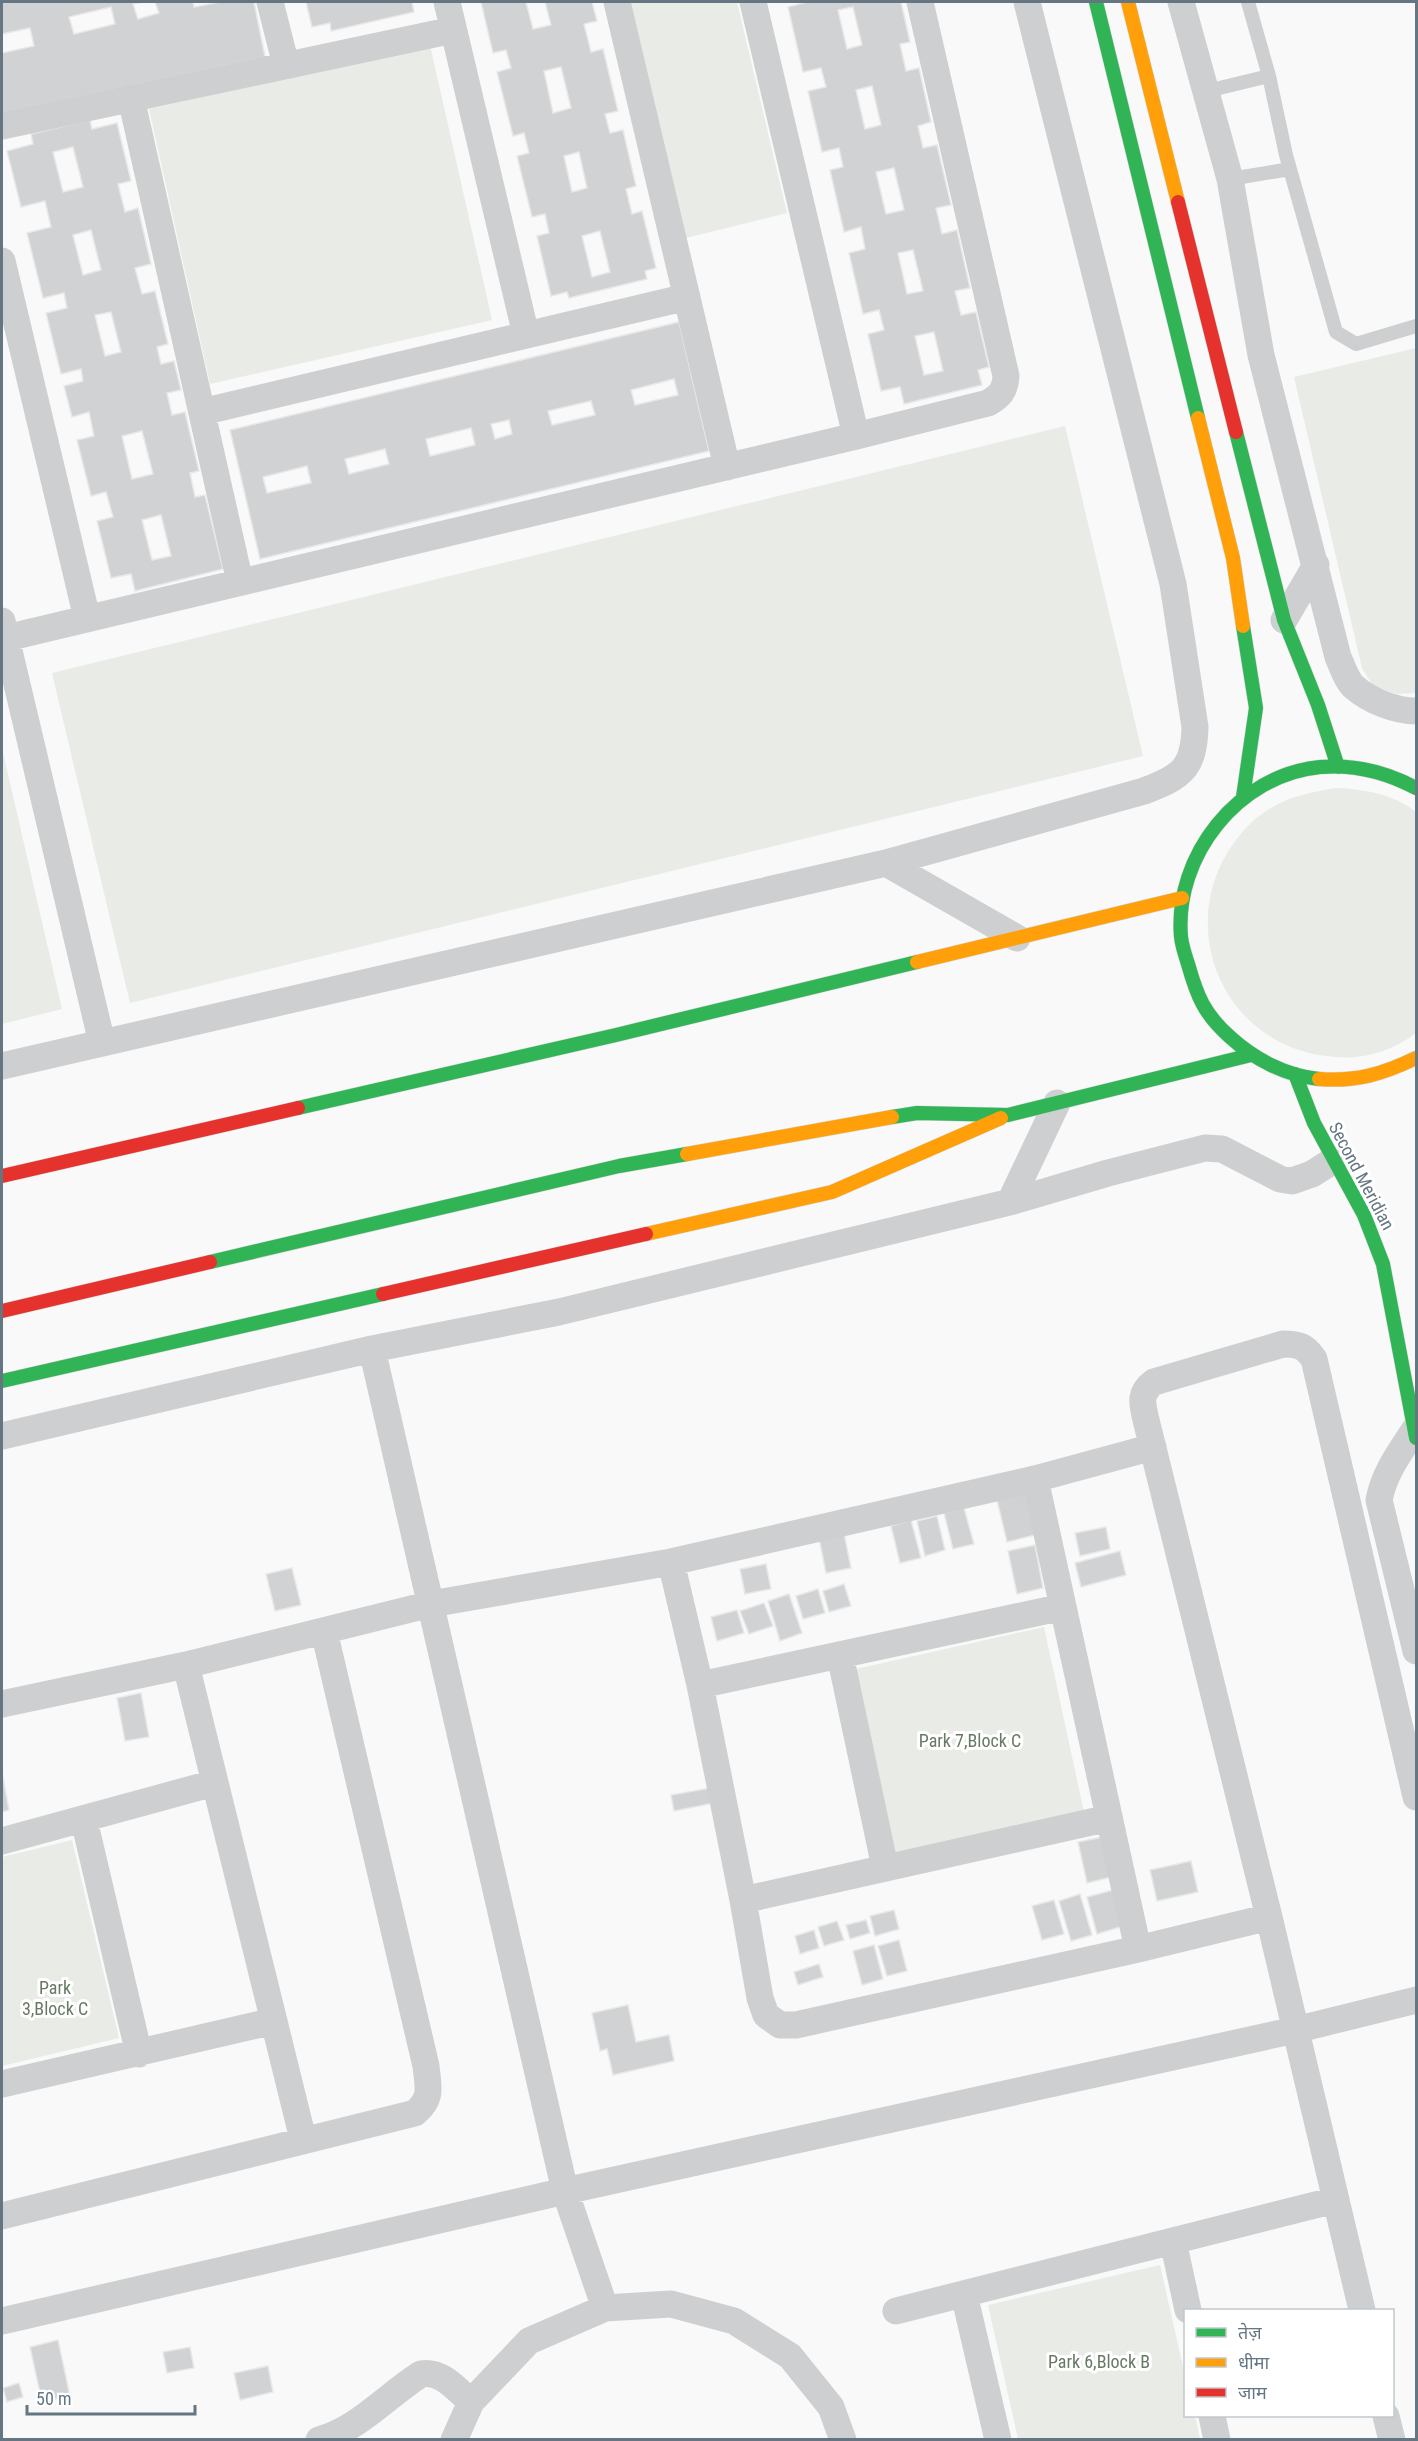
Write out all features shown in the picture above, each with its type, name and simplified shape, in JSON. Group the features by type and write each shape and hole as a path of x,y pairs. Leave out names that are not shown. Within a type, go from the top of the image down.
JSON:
{"main road":[{"path":"1095,2 1233,558 1257,708 1243,797"},
{"path":"1128,2 1284,620 1318,705 1338,767"},
{"path":"1416,788 1405,781 1369,769 1338,767 1295,771 1268,782 1243,797 1216,823 1194,859 1182,898 1180,939 1197,996 1220,1028 1251,1055 1277,1069 1312,1079 1357,1079 1384,1073 1416,1058"},
{"path":"2,1176 616,1035 1182,898"},
{"path":"2,1381 832,1192 1008,1115 1251,1055"},
{"name":"Second Meridian","path":"1295,1074 1309,1115 1375,1238 1383,1264 1416,1433"},
{"path":"2,1311 619,1166 917,1113 1008,1115"}],"street":[{"path":"270,2 286,65"},
{"path":"447,2 526,335"},
{"path":"617,2 727,467"},
{"path":"753,2 856,436"},
{"path":"102,1043 3,632 87,618 240,582 856,436 988,403 999,397 1005,387 1006,376 920,2"},
{"path":"2,1066 886,863 1144,791 1166,783 1186,767 1194,749 1195,727 1173,584 1027,2"},
{"path":"1181,2 1230,180 1261,355 1338,657 1352,686 1381,703 1407,711 1416,711"},
{"path":"2,126 453,30"},
{"path":"131,98 240,582"},
{"path":"2,261 87,618"},
{"path":"202,412 687,297"},
{"path":"1284,620 1316,565"},
{"path":"886,863 1017,938"},
{"path":"1010,1202 1057,1103"},
{"path":"2,1436 372,1349 559,1312 1010,1202 1205,1148 1222,1149 1280,1179 1292,1180 1312,1174 1334,1160"},
{"path":"1362,2309 1269,1917 1142,1402 1146,1388 1154,1382 1283,1344 1297,1344 1306,1348 1314,1359 1416,1797"},
{"path":"372,1349 565,2191 605,2308"},
{"path":"1416,1433 1390,1467 1382,1484 1379,1500 1416,1651"},
{"path":"2,1704 186,1665 431,1604 671,1562 1035,1479 1153,1447"},
{"path":"1035,1479 1138,1949"},
{"path":"671,1562 700,1685 760,1998 766,2014 780,2025 796,2025 1138,1949 1269,1917"},
{"path":"700,1685 1063,1607"},
{"path":"2,2216 303,2139 415,2113 428,2097 426,2066 324,1631"},
{"path":"840,1655 885,1867"},
{"path":"186,1665 303,2139"},
{"path":"2,1841 214,1783"},
{"path":"743,1900 1109,1818"},
{"path":"84,1820 139,2054"},
{"path":"2,2321 565,2191 1295,2030 1416,2000"},
{"path":"2,2084 139,2054 273,2021"},
{"path":"896,2311 1335,2200"},
{"path":"1173,2241 1188,2309"},
{"path":"964,2294 998,2439"},
{"path":"454,2439 471,2402 529,2341 605,2308 671,2304 734,2321 790,2356 831,2408 843,2439"},
{"path":"319,2439 352,2427 421,2374 431,2372 440,2376 471,2402"},
{"path":"1212,2417 1217,2439"},
{"path":"1386,2417 1392,2439"}],"lane":[{"path":"1248,2 1269,76 1290,169 1336,332 1356,344 1416,326"},
{"path":"1207,91 1269,76"},
{"path":"1230,180 1290,169"}],"green space":[{"path":"630,2 737,2 787,213 686,238"},
{"path":"430,45 492,320 210,384 149,109"},
{"path":"1416,348 1416,693 1397,694 1373,686 1362,668 1294,377"},
{"path":"1065,426 1143,756 130,1003 52,673"},
{"path":"2,748 62,1009 2,1024"},
{"path":"1335,788 1378,794 1398,801 1416,812 1416,1033 1396,1046 1374,1054 1350,1057 1326,1056 1286,1045 1254,1024 1229,996 1214,963 1208,927 1212,890 1226,854 1252,822 1280,803 1313,792"},
{"name":"Park 7,Block C","path":"1044,1627 1084,1812 896,1854 856,1669"},
{"name":"Park 3,Block C","path":"72,1840 119,2038 2,2066 2,1857"},
{"name":"Park 6,Block B","path":"1160,2265 1184,2371 1184,2417 1195,2417 1200,2439 1018,2439 988,2305"}],"building":[{"path":"2,2 144,2 133,4 138,19 159,13 155,2 193,2 194,7 220,2 254,2 265,57 2,113 2,53 34,46 30,28 2,34","holes":["111,7 115,24 74,34 69,17"]},
{"path":"306,2 412,2 414,12 331,31 330,23 312,27"},
{"path":"481,2 526,2 533,29 551,25 545,2 592,2 597,21 584,24 591,52 603,49 618,111 605,114 610,133 623,130 636,186 626,189 632,214 642,211 656,268 645,271 647,279 569,298 567,292 551,296 537,236 549,233 545,214 532,217 517,156 529,153 524,133 513,136 497,72 511,68 506,50 493,53","holes":["561,67 571,108 553,113 544,71","579,152 587,188 572,192 564,156","600,231 610,272 592,277 582,236"]},
{"path":"807,2 901,2 910,42 900,44 906,71 919,68 931,122 918,126 923,148 937,145 951,205 936,208 942,234 957,230 970,288 955,291 961,315 976,312 989,367 978,370 982,385 904,404 900,387 881,391 868,334 884,330 879,310 863,314 849,253 865,249 861,227 844,232 830,170 843,167 839,148 822,152 808,91 826,87 821,68 803,72 788,7","holes":["853,7 862,45 847,49 838,10","872,86 881,125 865,129 856,90","894,168 904,210 886,214 876,172","913,250 923,291 907,294 898,253","934,332 943,371 924,375 915,336"]},
{"path":"90,120 92,129 117,123 131,181 118,184 125,212 138,208 151,264 135,268 142,294 155,291 168,344 157,347 161,364 174,361 181,390 167,393 172,415 185,412 199,471 190,473 195,497 205,495 223,569 135,591 131,574 111,578 97,521 113,517 106,492 91,496 77,440 94,436 89,412 72,417 64,386 83,381 81,369 61,374 46,313 67,308 64,293 43,298 27,233 51,227 45,201 21,207 7,151 33,144 31,134","holes":["73,147 83,187 63,192 53,152","91,230 101,270 83,275 73,235","111,312 121,352 105,356 95,315","142,431 153,474 132,479 122,436","161,515 171,556 152,560 142,520"]},
{"path":"679,322 709,451 260,559 230,430","holes":["674,379 678,395 635,405 631,390","591,401 595,415 552,425 548,411","509,420 512,434 495,439 491,424","471,428 475,445 430,456 426,439","385,449 389,464 349,474 345,459","307,466 311,483 267,493 263,477"]},
{"path":"1025,1493 1035,1535 1007,1542 997,1500"},
{"path":"964,1508 974,1544 953,1549 944,1513"},
{"path":"937,1516 945,1550 925,1556 917,1521"},
{"path":"911,1520 921,1558 900,1563 891,1526"},
{"path":"1106,1527 1110,1549 1080,1556 1075,1533"},
{"path":"843,1528 851,1568 826,1573 818,1533"},
{"path":"1035,1545 1043,1588 1017,1594 1008,1551"},
{"path":"1120,1551 1126,1575 1081,1587 1075,1563"},
{"path":"766,1564 771,1589 745,1594 740,1569"},
{"path":"292,1568 301,1605 275,1611 266,1574"},
{"path":"844,1584 851,1606 829,1612 823,1591"},
{"path":"818,1589 825,1613 803,1619 796,1596"},
{"path":"789,1594 802,1633 780,1641 768,1601"},
{"path":"764,1603 773,1626 749,1634 740,1611"},
{"path":"737,1610 744,1633 717,1641 711,1617"},
{"path":"141,1693 149,1737 125,1741 117,1698"},
{"path":"2,1772 9,1810 2,1812"},
{"path":"716,1787 719,1802 674,1811 671,1795"},
{"path":"1108,1836 1116,1876 1087,1883 1078,1842"},
{"path":"1191,1861 1198,1892 1157,1901 1150,1870"},
{"path":"1113,1890 1123,1926 1097,1934 1087,1897"},
{"path":"1080,1894 1092,1935 1071,1941 1059,1901"},
{"path":"1054,1900 1064,1934 1042,1940 1032,1906"},
{"path":"894,1910 899,1929 875,1936 870,1916"},
{"path":"866,1920 870,1933 850,1939 846,1925"},
{"path":"837,1921 844,1940 824,1946 818,1927"},
{"path":"814,1930 819,1948 800,1954 795,1936"},
{"path":"899,1940 907,1971 887,1976 878,1946"},
{"path":"874,1945 883,1979 862,1985 853,1951"},
{"path":"819,1964 823,1977 798,1985 794,1972"},
{"path":"628,2005 636,2042 669,2035 674,2061 613,2075 607,2049 600,2051 592,2013"},
{"path":"58,2340 70,2396 42,2402 30,2347"},
{"path":"190,2347 194,2368 167,2373 163,2352"},
{"path":"268,2366 273,2392 240,2400 234,2373"},
{"path":"19,2383 23,2397 7,2402 3,2388"}],"traffic: fast":[{"path":"1096,2 1198,418"},
{"path":"1236,432 1284,620 1318,705 1338,767"},
{"path":"1243,626 1256,708 1243,797"},
{"path":"1319,1079 1283,1070 1260,1059 1221,1029 1208,1012 1195,986 1181,940 1182,907 1188,877 1200,850 1217,825 1238,803 1263,786 1290,773 1333,766 1357,768 1370,770 1416,788"},
{"path":"298,1108 616,1035 917,962"},
{"path":"892,1117 917,1113 1008,1115 1251,1055"},
{"path":"1295,1074 1314,1123 1364,1215 1383,1264 1416,1438"},
{"path":"210,1262 619,1166 687,1154"},
{"path":"2,1381 383,1294"}],"traffic: slow":[{"path":"1128,2 1178,202"},
{"path":"1198,418 1233,558 1243,626"},
{"path":"917,962 1182,898"},
{"path":"1319,1079 1369,1076 1416,1058"},
{"path":"687,1154 892,1117"},
{"path":"646,1234 832,1192 1001,1118"}],"traffic: jam":[{"path":"1178,202 1236,432"},
{"path":"2,1176 298,1108"},
{"path":"383,1294 646,1234"},
{"path":"2,1311 210,1262"}]}
